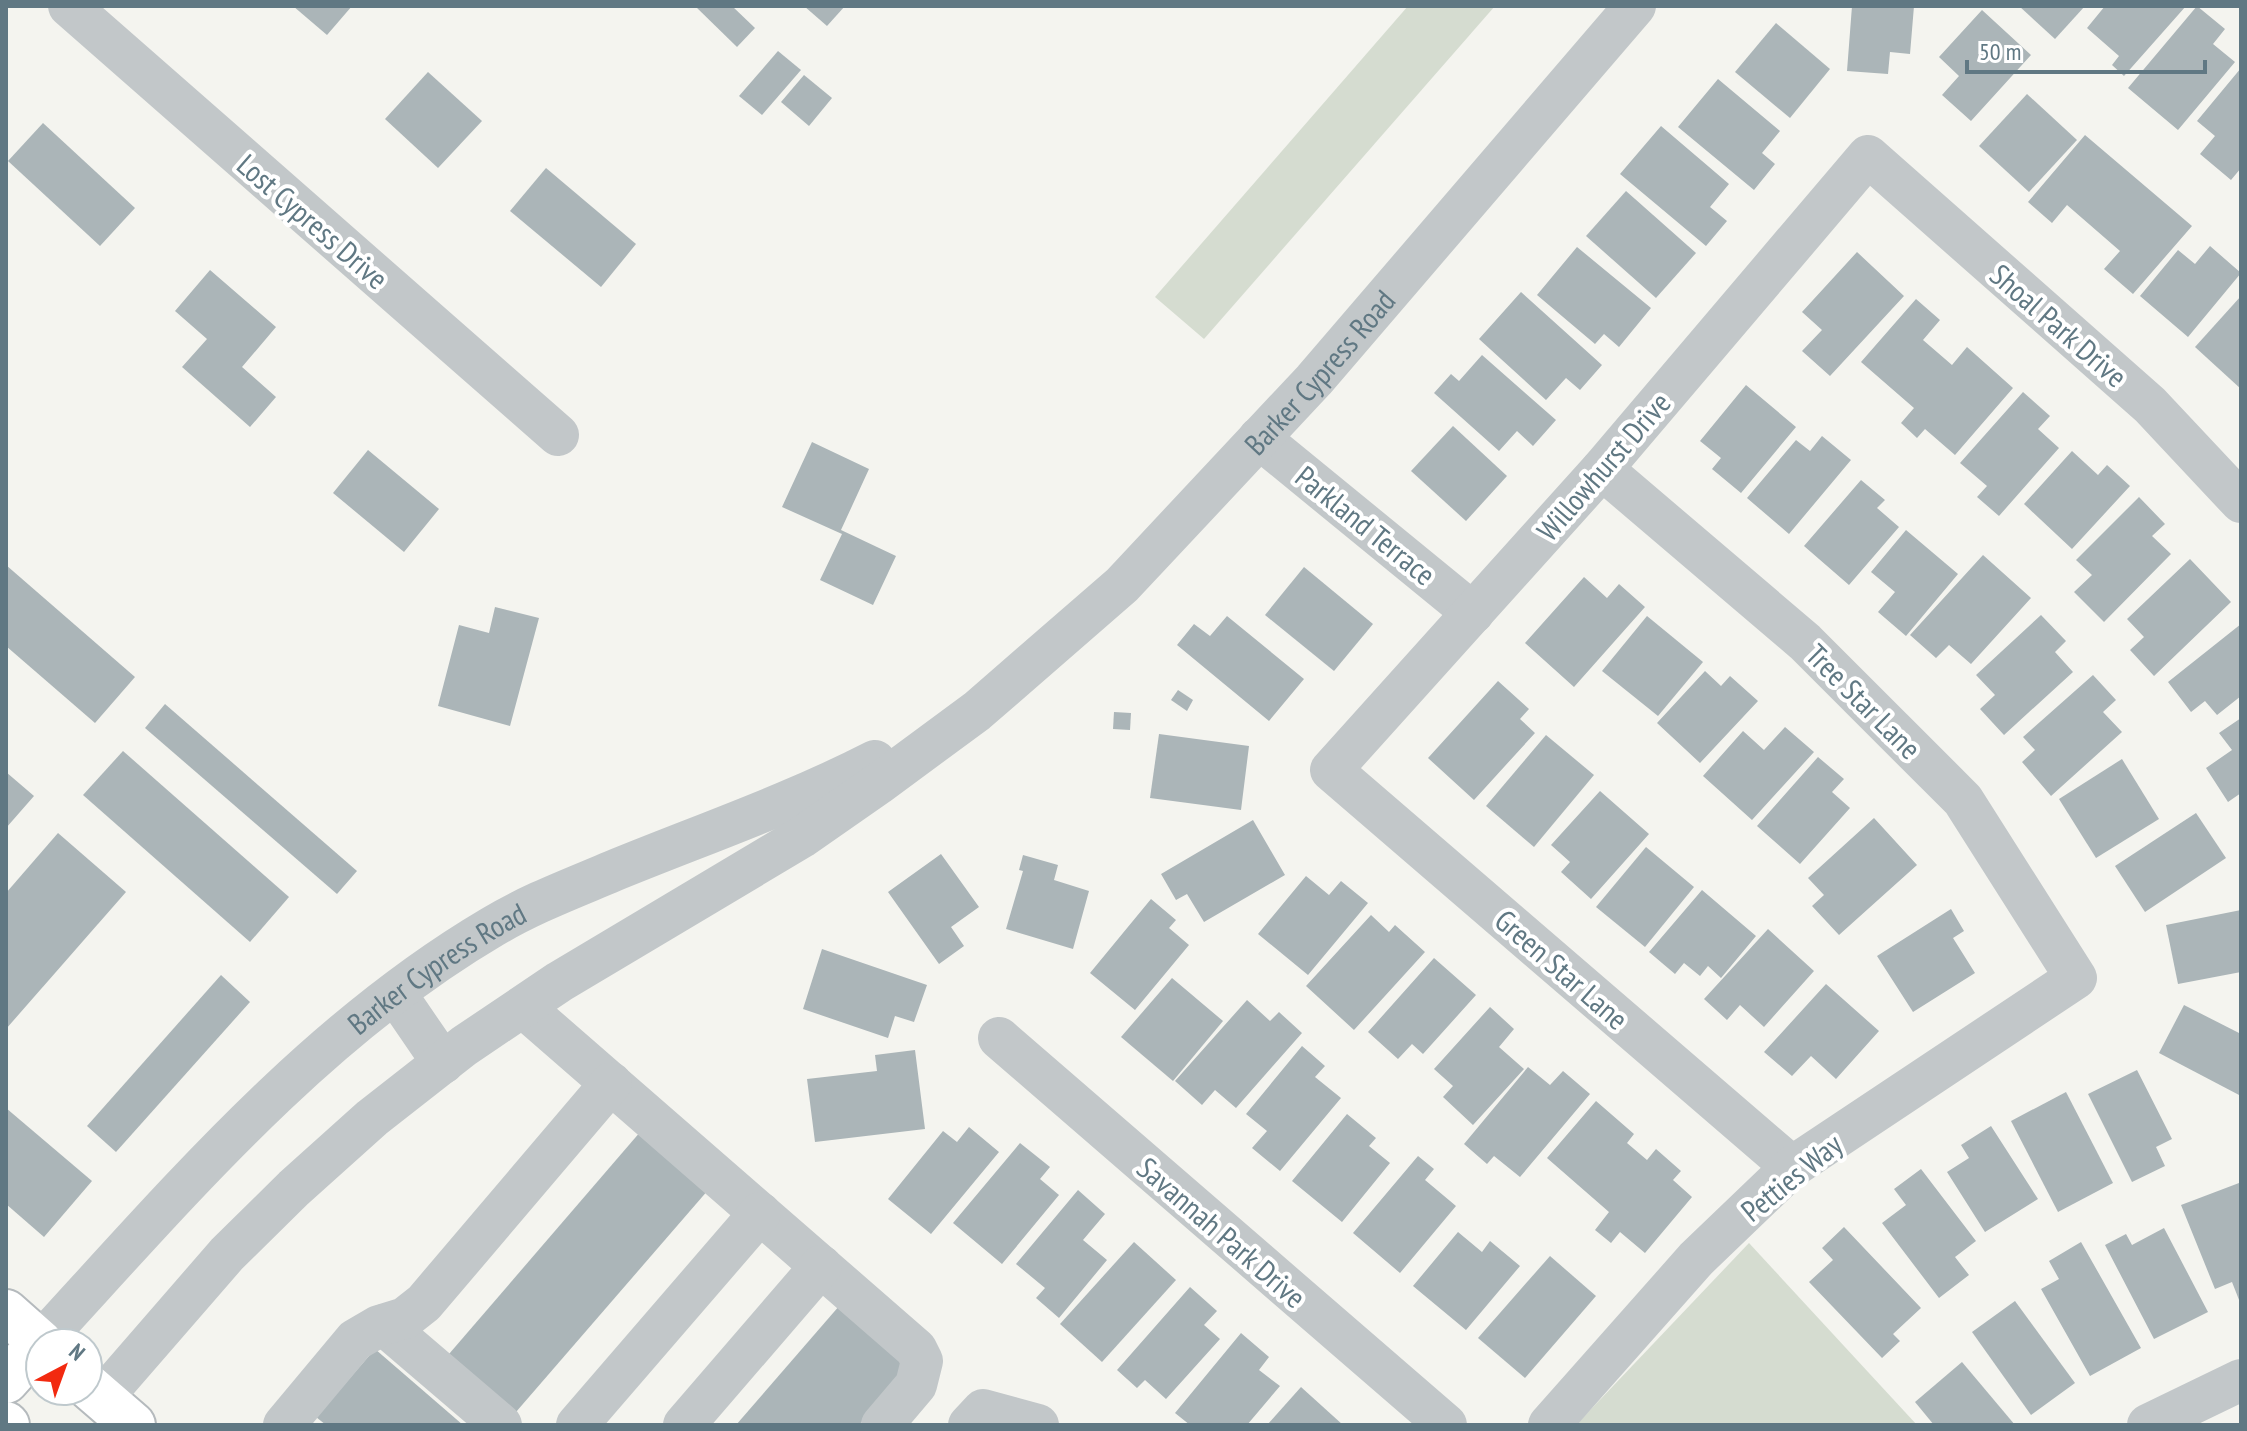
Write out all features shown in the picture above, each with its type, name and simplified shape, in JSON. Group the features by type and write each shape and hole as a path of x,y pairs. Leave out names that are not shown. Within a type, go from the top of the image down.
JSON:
{"main road":[{"path":"6,1312 24,1328"},
{"name":"Barker Cypress Road","path":"6,1381 24,1361"}],"street":[{"name":"Lost Cypress Drive","path":"69,6 558,435"},
{"name":"Barker Cypress Road","path":"100,1409 227,1254 372,1118 443,1063 559,982 802,837 977,711 1122,585 1314,380 1635,6"},
{"name":"Willowhurst Drive","path":"1331,770 1602,469 1868,156"},
{"name":"Shoal Park Drive","path":"1868,156 2150,405 2241,502"},
{"name":"Parkland Terrace","path":"1259,438 1473,613"},
{"name":"Tree Star Lane","path":"1602,469 1805,642 1963,800 2076,978"},
{"name":"Barker Cypress Road","path":"55,1327 189,1180 270,1100 346,1031 425,970 494,925 562,892 847,776 977,711"},
{"name":"Green Star Lane","path":"1331,770 1792,1167"},
{"name":"Petties Way","path":"1549,1425 1696,1259 1792,1167 2076,978"},
{"path":"395,993 443,1063"},
{"path":"523,1007 916,1349 922,1361 916,1385 882,1425"},
{"name":"Savannah Park Drive","path":"999,1038 1446,1425"},
{"path":"284,1425 355,1340 405,1318 424,1303 611,1083"},
{"path":"577,1425 760,1213"},
{"path":"684,1425 821,1266"},
{"path":"384,1325 501,1425"},
{"path":"2148,1425 2204,1413 2241,1380"},
{"path":"969,1425 983,1410 1038,1425"}],"shaded area":[{"path":"1408,6 1495,6 1204,339 1155,297"},
{"path":"1749,1243 1917,1425 1576,1425"}],"building":[{"path":"293,6 352,6 327,35"},
{"path":"695,6 732,6 755,28 737,47"},
{"path":"804,6 845,6 827,26"},
{"path":"1852,6 1914,6 1910,54 1890,52 1888,74 1847,71"},
{"path":"2019,6 2085,6 2055,39"},
{"path":"2105,6 2186,6 2124,76 2112,65 2119,56 2087,28"},
{"path":"2197,6 2225,29 2213,44 2235,62 2178,130 2128,88"},
{"path":"1982,10 2031,55 1971,121 1942,95 1959,76 1939,57"},
{"path":"1776,23 1830,69 1790,118 1735,72"},
{"path":"778,51 801,70 762,115 739,96"},
{"path":"2241,68 2241,168 2231,180 2200,154 2215,136 2197,121"},
{"path":"428,72 482,121 438,168 385,119"},
{"path":"804,75 832,98 809,126 781,102"},
{"path":"1718,79 1780,131 1762,153 1775,164 1754,190 1678,127"},
{"path":"2027,94 2077,140 2029,192 1979,146"},
{"path":"43,123 135,208 100,246 8,161"},
{"path":"1661,126 1729,184 1710,207 1727,221 1706,246 1620,174"},
{"path":"2085,135 2192,226 2133,294 2104,269 2120,251 2067,205 2052,223 2028,202"},
{"path":"546,168 636,244 601,287 510,211"},
{"path":"1626,191 1696,253 1656,298 1586,236"},
{"path":"2210,246 2241,273 2188,337 2140,296 2178,250 2195,264"},
{"path":"1577,247 1651,308 1619,347 1604,334 1595,344 1537,295"},
{"path":"1857,252 1904,296 1830,376 1802,351 1822,330 1802,312"},
{"path":"210,270 276,327 242,367 276,397 250,427 182,367 207,339 175,311"},
{"path":"1521,292 1602,365 1580,390 1566,378 1546,400 1479,339"},
{"path":"2241,296 2241,389 2195,347"},
{"path":"1916,299 1940,320 1923,340 1952,365 1967,347 2013,388 1955,455 1925,429 1917,438 1901,423 1914,408 1861,362"},
{"path":"1482,355 1556,420 1533,446 1517,431 1499,451 1434,393 1451,374 1459,381"},
{"path":"1746,385 1796,427 1741,493 1712,469 1721,458 1700,441"},
{"path":"2023,392 2050,416 2038,429 2059,448 1999,516 1977,497 1987,486 1960,463"},
{"path":"1453,426 1507,476 1466,521 1411,471"},
{"path":"1822,436 1851,460 1789,534 1747,498 1796,440 1810,451"},
{"path":"812,442 869,469 841,530 896,556 873,605 820,580 842,534 782,507"},
{"path":"368,450 439,509 404,552 333,493"},
{"path":"2072,451 2098,475 2107,465 2130,486 2072,549 2024,504"},
{"path":"1861,480 1885,500 1877,508 1899,527 1849,585 1804,546"},
{"path":"2139,497 2165,524 2152,536 2171,554 2104,622 2074,592 2092,575 2076,560"},
{"path":"1906,530 1958,574 1906,636 1878,612 1895,592 1871,572"},
{"path":"1983,555 2031,598 1971,664 1949,645 1936,658 1910,635"},
{"path":"2190,559 2231,602 2154,676 2130,650 2144,637 2127,619"},
{"path":"6,565 135,677 95,723 6,646"},
{"path":"1304,567 1373,624 1334,671 1265,615"},
{"path":"1584,577 1607,598 1619,584 1645,607 1574,687 1525,643"},
{"path":"495,607 539,618 510,726 438,706 459,625 489,633"},
{"path":"2041,615 2066,641 2055,652 2073,672 2004,735 1980,709 1995,695 1976,675"},
{"path":"1227,616 1304,679 1269,721 1177,645 1194,624 1210,636"},
{"path":"1647,616 1703,662 1658,716 1602,671"},
{"path":"2241,624 2241,696 2217,715 2205,701 2191,712 2168,682"},
{"path":"1705,671 1721,686 1730,676 1758,701 1700,763 1657,723"},
{"path":"2093,675 2116,700 2103,712 2122,732 2051,796 2022,762 2035,750 2023,737"},
{"path":"1498,681 1529,709 1520,719 1535,733 1474,800 1428,758"},
{"path":"1178,690 1193,700 1187,711 1171,700"},
{"path":"165,704 357,871 337,894 145,728"},
{"path":"1114,712 1131,713 1130,730 1113,729"},
{"path":"2241,718 2241,793 2228,802 2206,768 2232,750 2219,733"},
{"path":"1785,727 1814,752 1752,820 1703,776 1743,731 1764,750"},
{"path":"1159,734 1249,746 1241,810 1150,798"},
{"path":"1546,735 1594,775 1534,847 1486,806"},
{"path":"123,751 289,897 250,942 83,795"},
{"path":"1818,757 1844,779 1832,792 1850,808 1800,864 1757,826"},
{"path":"2122,759 2159,819 2096,858 2059,799"},
{"path":"6,772 34,796 6,828"},
{"path":"1600,791 1649,834 1591,899 1561,872 1570,862 1551,845"},
{"path":"2196,813 2226,858 2145,912 2115,866"},
{"path":"1874,818 1917,865 1839,935 1812,906 1824,895 1808,878"},
{"path":"1253,820 1285,875 1204,922 1187,894 1176,900 1161,874"},
{"path":"58,833 126,892 6,1029 6,893"},
{"path":"1646,847 1694,887 1645,947 1596,907"},
{"path":"941,854 979,907 951,927 964,946 939,964 888,892"},
{"path":"1023,855 1058,865 1054,880 1089,891 1073,949 1006,929 1023,871 1019,870"},
{"path":"1306,876 1329,895 1341,881 1368,903 1308,975 1258,934"},
{"path":"1702,890 1756,936 1721,978 1708,966 1700,976 1684,963 1675,974 1649,952"},
{"path":"1151,899 1176,920 1169,928 1189,945 1135,1010 1090,973"},
{"path":"1951,909 1964,931 1953,938 1975,973 1913,1012 1877,956"},
{"path":"2241,910 2241,972 2178,984 2166,925"},
{"path":"1371,915 1389,932 1395,925 1425,952 1354,1030 1306,986"},
{"path":"1768,929 1814,971 1764,1027 1740,1005 1727,1020 1704,999"},
{"path":"822,949 927,985 914,1022 895,1016 888,1038 803,1009"},
{"path":"1434,958 1476,995 1423,1054 1412,1044 1398,1059 1368,1032"},
{"path":"221,975 250,1002 116,1152 87,1126"},
{"path":"1172,978 1223,1021 1173,1081 1121,1037"},
{"path":"1826,984 1879,1031 1836,1079 1811,1056 1792,1076 1764,1052"},
{"path":"1247,1000 1270,1021 1279,1012 1302,1033 1236,1108 1215,1090 1202,1105 1175,1081"},
{"path":"2184,1005 2241,1034 2241,1096 2159,1053"},
{"path":"1490,1007 1514,1029 1499,1047 1524,1069 1473,1125 1443,1097 1453,1086 1434,1069"},
{"path":"1302,1046 1325,1066 1315,1077 1341,1098 1280,1171 1252,1148 1267,1131 1246,1114"},
{"path":"915,1050 925,1129 815,1142 807,1079 877,1071 875,1055"},
{"path":"1528,1067 1550,1085 1563,1071 1590,1094 1520,1177 1494,1156 1487,1164 1464,1144"},
{"path":"2137,1070 2172,1139 2156,1147 2165,1166 2132,1182 2088,1094"},
{"path":"2066,1092 2113,1183 2058,1212 2011,1121"},
{"path":"1596,1101 1634,1134 1627,1143 1647,1160 1656,1149 1681,1171 1673,1180 1692,1197 1645,1253 1620,1232 1611,1243 1595,1230 1609,1212 1547,1158"},
{"path":"6,1108 92,1181 44,1237 6,1204"},
{"path":"1347,1114 1376,1138 1369,1146 1390,1163 1342,1222 1292,1181"},
{"path":"1991,1126 2038,1199 1985,1232 1947,1172 1969,1158 1961,1145"},
{"path":"969,1127 999,1152 931,1234 888,1199 943,1131 957,1142"},
{"path":"641,1131 709,1189 516,1412 449,1354"},
{"path":"1020,1143 1050,1167 1040,1179 1059,1195 1002,1264 953,1223"},
{"path":"1418,1156 1434,1169 1425,1180 1456,1206 1400,1273 1353,1233"},
{"path":"1921,1169 1976,1241 1955,1257 1969,1275 1939,1298 1882,1223 1906,1205 1894,1189"},
{"path":"2239,1183 2241,1305 2232,1282 2215,1289 2181,1205"},
{"path":"1078,1190 1105,1214 1083,1240 1107,1260 1059,1318 1036,1298 1045,1288 1016,1264"},
{"path":"1844,1227 1921,1308 1893,1334 1900,1341 1882,1358 1809,1282 1833,1260 1822,1248"},
{"path":"2164,1228 2208,1312 2154,1339 2105,1245 2126,1234 2132,1245"},
{"path":"1458,1232 1482,1252 1490,1241 1520,1266 1466,1330 1413,1286"},
{"path":"1134,1242 1176,1280 1102,1362 1060,1324"},
{"path":"2081,1242 2141,1348 2090,1376 2041,1289 2059,1279 2049,1261"},
{"path":"1550,1256 1596,1296 1525,1378 1478,1338"},
{"path":"1190,1287 1217,1311 1204,1325 1220,1339 1166,1399 1145,1380 1137,1388 1117,1370"},
{"path":"2015,1301 2075,1383 2031,1415 1972,1332"},
{"path":"840,1305 910,1367 859,1425 736,1425"},
{"path":"1241,1333 1269,1357 1259,1370 1280,1386 1247,1425 1190,1425 1175,1413"},
{"path":"375,1349 463,1425 326,1425 316,1417"},
{"path":"1962,1362 2015,1425 1934,1425 1915,1402"},
{"path":"1301,1387 1343,1425 1267,1425"}]}
